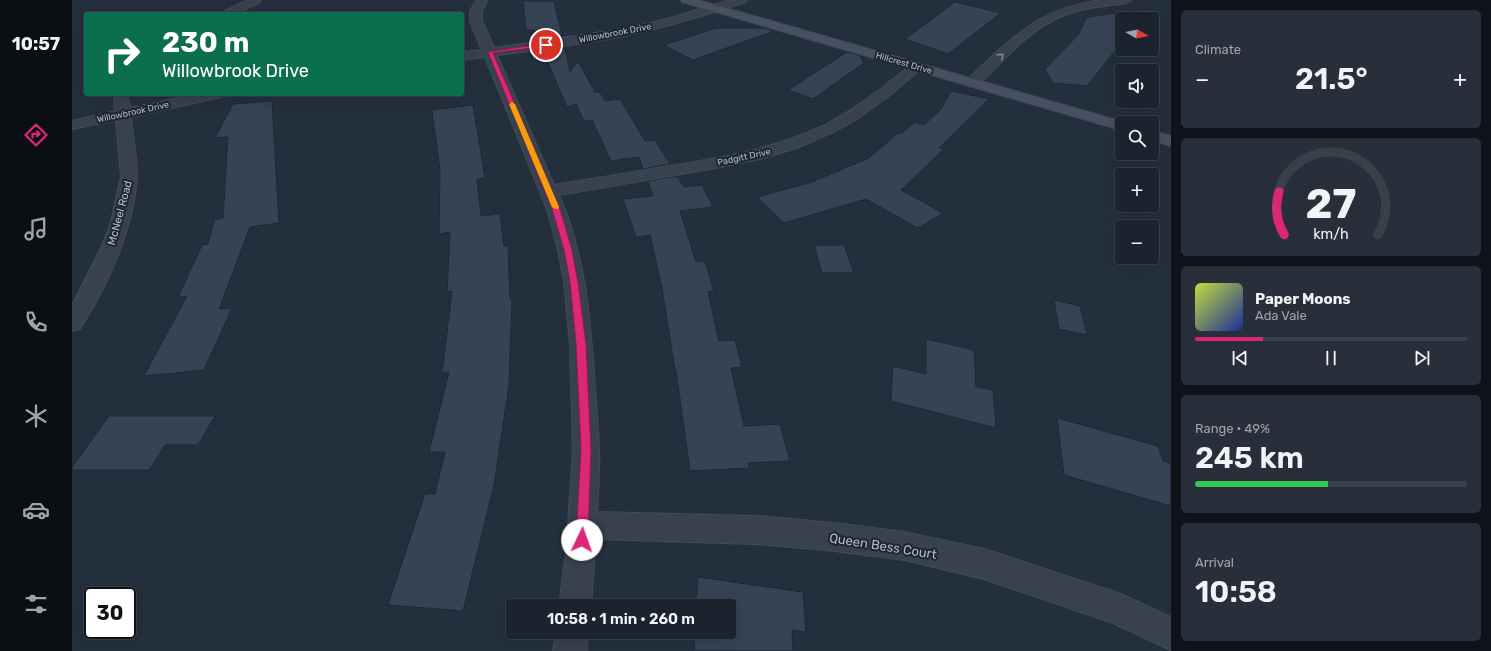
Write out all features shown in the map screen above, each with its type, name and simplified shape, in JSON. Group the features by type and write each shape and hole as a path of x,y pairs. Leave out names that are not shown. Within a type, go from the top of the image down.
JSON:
{"street":[{"path":"230,12 256,0"},
{"path":"482,0 476,11 476,21 556,209 568,250 574,282 581,344 586,449 581,554 576,599"},
{"name":"Hillcrest Drive","path":"686,0 1115,124"},
{"name":"Willowbrook Drive","path":"464,56 622,33 742,0"},
{"path":"972,83 1030,30 1056,15 1080,7 1127,0"},
{"name":"Padgitt Drive","path":"549,191 716,163 771,152 812,137 855,114 917,67"},
{"name":"McNeel Road","path":"72,323 84,305 110,250 119,226 129,177 121,96"},
{"name":"Willowbrook Drive","path":"72,125 208,96"},
{"path":"1159,137 1171,141"},
{"name":"Queen Bess Court","path":"582,525 755,530 835,537 904,546 984,564 1118,609 1171,634"},
{"path":"570,651 571,639"}],"building":[{"path":"523,1 554,1 562,36 538,40 534,30 526,30"},
{"path":"955,2 1001,13 948,54 905,39"},
{"path":"1149,9 1147,12 1126,12"},
{"path":"1115,13 1115,51 1087,86 1053,83 1045,69 1078,35 1087,17"},
{"path":"716,28 765,28 774,31 693,60 664,45"},
{"path":"565,48 570,72 578,61 595,92 600,92 605,101 620,99 645,141 655,140 670,164 643,169 639,157 611,161 592,120 584,121 576,104 567,107 543,51"},
{"path":"847,52 859,55 864,63 813,99 788,90"},
{"path":"951,91 989,99 939,148 944,149 901,190 943,213 918,228 866,199 784,223 757,197 812,182 869,158 898,133 901,134 915,122 924,125 941,109"},
{"path":"272,101 279,223 250,227 219,309 232,308 204,370 144,376 187,296 178,297 202,245 208,244 214,220 223,218 228,137 215,138 233,104"},
{"path":"473,105 485,178 477,179 481,216 500,214 504,246 508,246 510,299 512,299 509,385 494,485 463,611 388,605 425,494 435,494 445,452 429,452 449,372 442,373 452,291 447,292 450,232 439,234 440,171 432,110"},
{"path":"677,176 684,187 702,185 713,207 680,211 696,262 705,261 714,291 708,292 719,341 735,340 742,367 731,368 744,426 780,424 790,461 748,463 749,468 690,471 676,370 662,288 650,235 636,237 623,199 653,196 648,181"},
{"path":"814,245 844,245 854,273 822,273"},
{"path":"1054,300 1080,306 1087,335 1059,329"},
{"path":"926,339 974,350 976,387 993,390 996,428 891,401 893,366 926,374"},
{"path":"109,416 215,416 198,445 165,445 149,470 72,470 72,467"},
{"path":"1057,418 1158,446 1163,461 1171,463 1171,506 1064,475"},
{"path":"698,577 803,592 806,632 792,630 793,651 694,651 695,639 736,639 736,599 696,599"}],"slow traffic":[{"path":"512,104 555,207"}],"route":[{"path":"546,45 490,52 549,191 568,250 574,282 581,344 586,449 582,540"}]}
